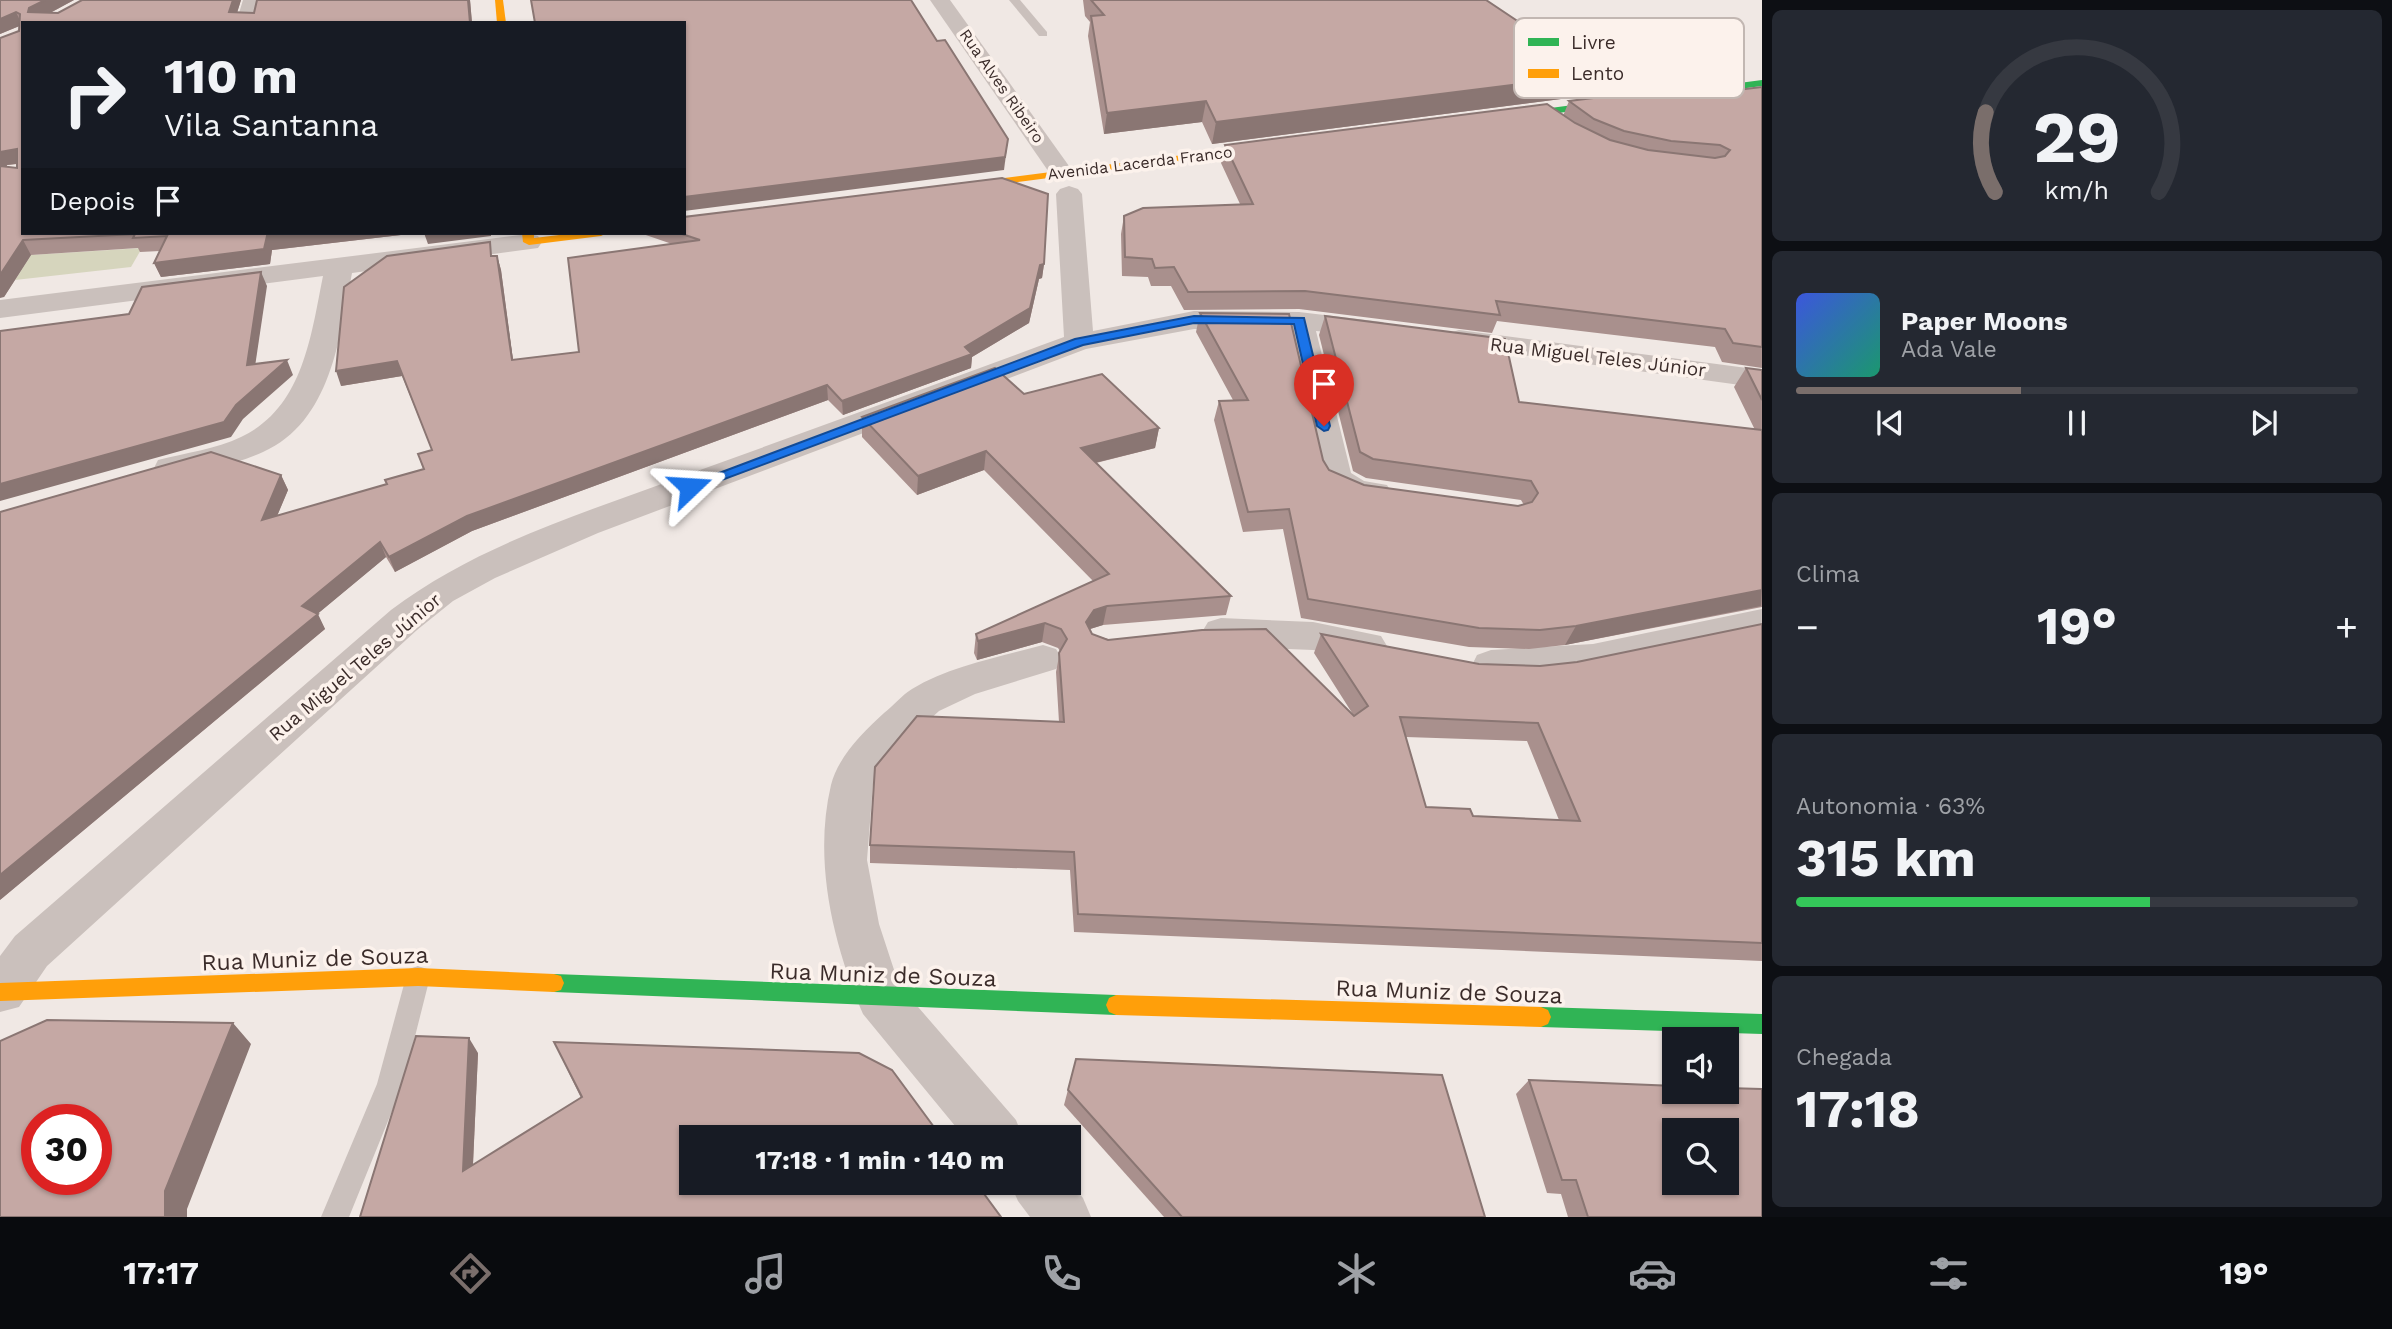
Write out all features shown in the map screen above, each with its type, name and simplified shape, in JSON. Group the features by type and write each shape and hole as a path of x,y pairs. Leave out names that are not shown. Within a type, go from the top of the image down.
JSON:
{"street":[{"path":"247,21 253,0"},
{"path":"499,0 502,21"},
{"name":"Rua Alves Ribeiro","path":"940,0 1065,184"},
{"path":"1744,85 1762,83"},
{"path":"1485,119 1652,98"},
{"name":"Avenida Lacerda Franco","path":"944,188 1065,184 1294,144"},
{"path":"1065,184 1079,342"},
{"path":"0,309 339,267 529,237 565,235"},
{"path":"146,475 252,444 280,428 301,404 313,380 339,267"},
{"name":"Rua Miguel Teles Júnior","path":"1,992 31,951 404,620 440,592 482,569 586,525 1079,342 1194,320 1299,321 1395,331"},
{"path":"1299,321 1336,479 1357,491 1398,496"},
{"name":"Rua Miguel Teles Júnior","path":"1435,336 1762,379"},
{"path":"1456,662 1529,667 1565,663 1762,623"},
{"path":"1184,634 1249,631 1313,636 1404,653"},
{"path":"987,1125 880,998 856,924 845,860 852,784 864,761 925,700 963,683 1043,659"},
{"name":"Rua Muniz de Souza","path":"1,992 418,977 880,998 1762,1024"},
{"path":"1046,1195 1064,1217"}],"lane":[{"path":"1014,0 1043,34"},
{"path":"1608,98 1615,103"},
{"path":"1540,113 1554,125"},
{"path":"335,1217 390,1084 418,977"}],"green space":[{"path":"142,248 131,267 15,280 31,255"}],"building":[{"path":"0,0 45,0 29,8 28,12 58,13 82,0 233,0 229,12 254,13 257,0 468,0 470,21 21,21 21,235 116,235 23,240 0,275 0,166 17,168 17,149 0,152 0,38 19,31 20,14 16,12 0,19"},
{"path":"531,0 911,0 937,41 945,40 1008,139 1005,157 686,197 686,21 535,21"},
{"path":"1091,0 1486,0 1514,19 1514,85 1216,122 1206,101 1107,113 1091,16 1104,15"},
{"path":"1762,87 1762,347 1733,343 1725,329 1496,301 1500,315 1305,291 1188,292 1174,267 1155,268 1152,259 1125,257 1124,216 1143,208 1253,204 1225,145 1547,104 1575,123 1610,140 1648,150 1715,158 1725,156 1730,150 1720,145 1671,141 1624,131 1594,119 1569,101 1593,98 1744,98 1744,89"},
{"path":"1002,178 1048,194 1044,264 1040,265 1030,308 965,347 972,354 842,401 827,385 467,516 389,557 380,542 302,606 318,614 0,875 0,512 211,452 281,475 262,520 387,484 385,480 424,469 418,454 432,450 397,361 336,371 344,287 387,256 490,242 491,256 497,256 512,360 579,352 568,258 700,240 685,235 686,217"},
{"path":"134,235 275,235 267,236 264,249 154,263 167,236 133,238"},
{"path":"261,272 247,365 287,360 236,405 224,422 0,484 0,331 129,314 142,287"},
{"path":"1200,313 1289,314 1323,460 1329,470 1364,485 1518,506 1532,502 1538,493 1531,481 1373,459 1360,452 1325,316 1505,339 1519,402 1762,430 1762,590 1576,626 1540,630 1479,628 1308,599 1289,509 1248,512 1219,401 1248,400"},
{"path":"995,368 1024,394 1102,374 1159,428 1081,448 1231,596 1107,606 1094,610 1086,622 1092,634 1108,640 1202,630 1266,629 1354,716 1368,706 1321,634 1479,664 1540,666 1577,662 1762,624 1762,943 1078,914 1074,852 870,845 875,767 917,716 1064,722 1059,653 1067,639 1061,629 1045,623 978,641 976,634 1109,574 986,451 918,476 862,417","holes":["1400,717 1538,723 1580,821 1473,816 1470,809 1426,807"]},
{"path":"1746,368 1762,370 1762,400"},
{"path":"47,1020 233,1023 165,1191 165,1217 0,1217 0,1041"},
{"path":"416,1036 469,1038 463,1171 582,1097 554,1042 859,1053 892,1070 932,1125 679,1125 679,1195 985,1195 1001,1217 360,1217"},
{"path":"1076,1059 1442,1075 1485,1217 1182,1217 1068,1090"},
{"path":"1529,1080 1662,1085 1662,1104 1739,1104 1739,1088 1762,1089 1762,1217 1588,1217 1576,1180 1562,1180"}],"traffic: fast":[{"path":"1744,85 1762,83"},
{"path":"1506,117 1649,98"},
{"path":"554,983 1116,1005"},
{"path":"1541,1017 1762,1024"}],"traffic: slow":[{"path":"499,0 502,21"},
{"path":"957,187 1276,146"},
{"path":"528,235 529,242 585,235"},
{"path":"0,992 418,977 554,983"},
{"path":"1116,1005 1541,1017"}],"route":[{"path":"690,487 1079,342 1155,325 1194,320 1299,321 1324,426"}]}
